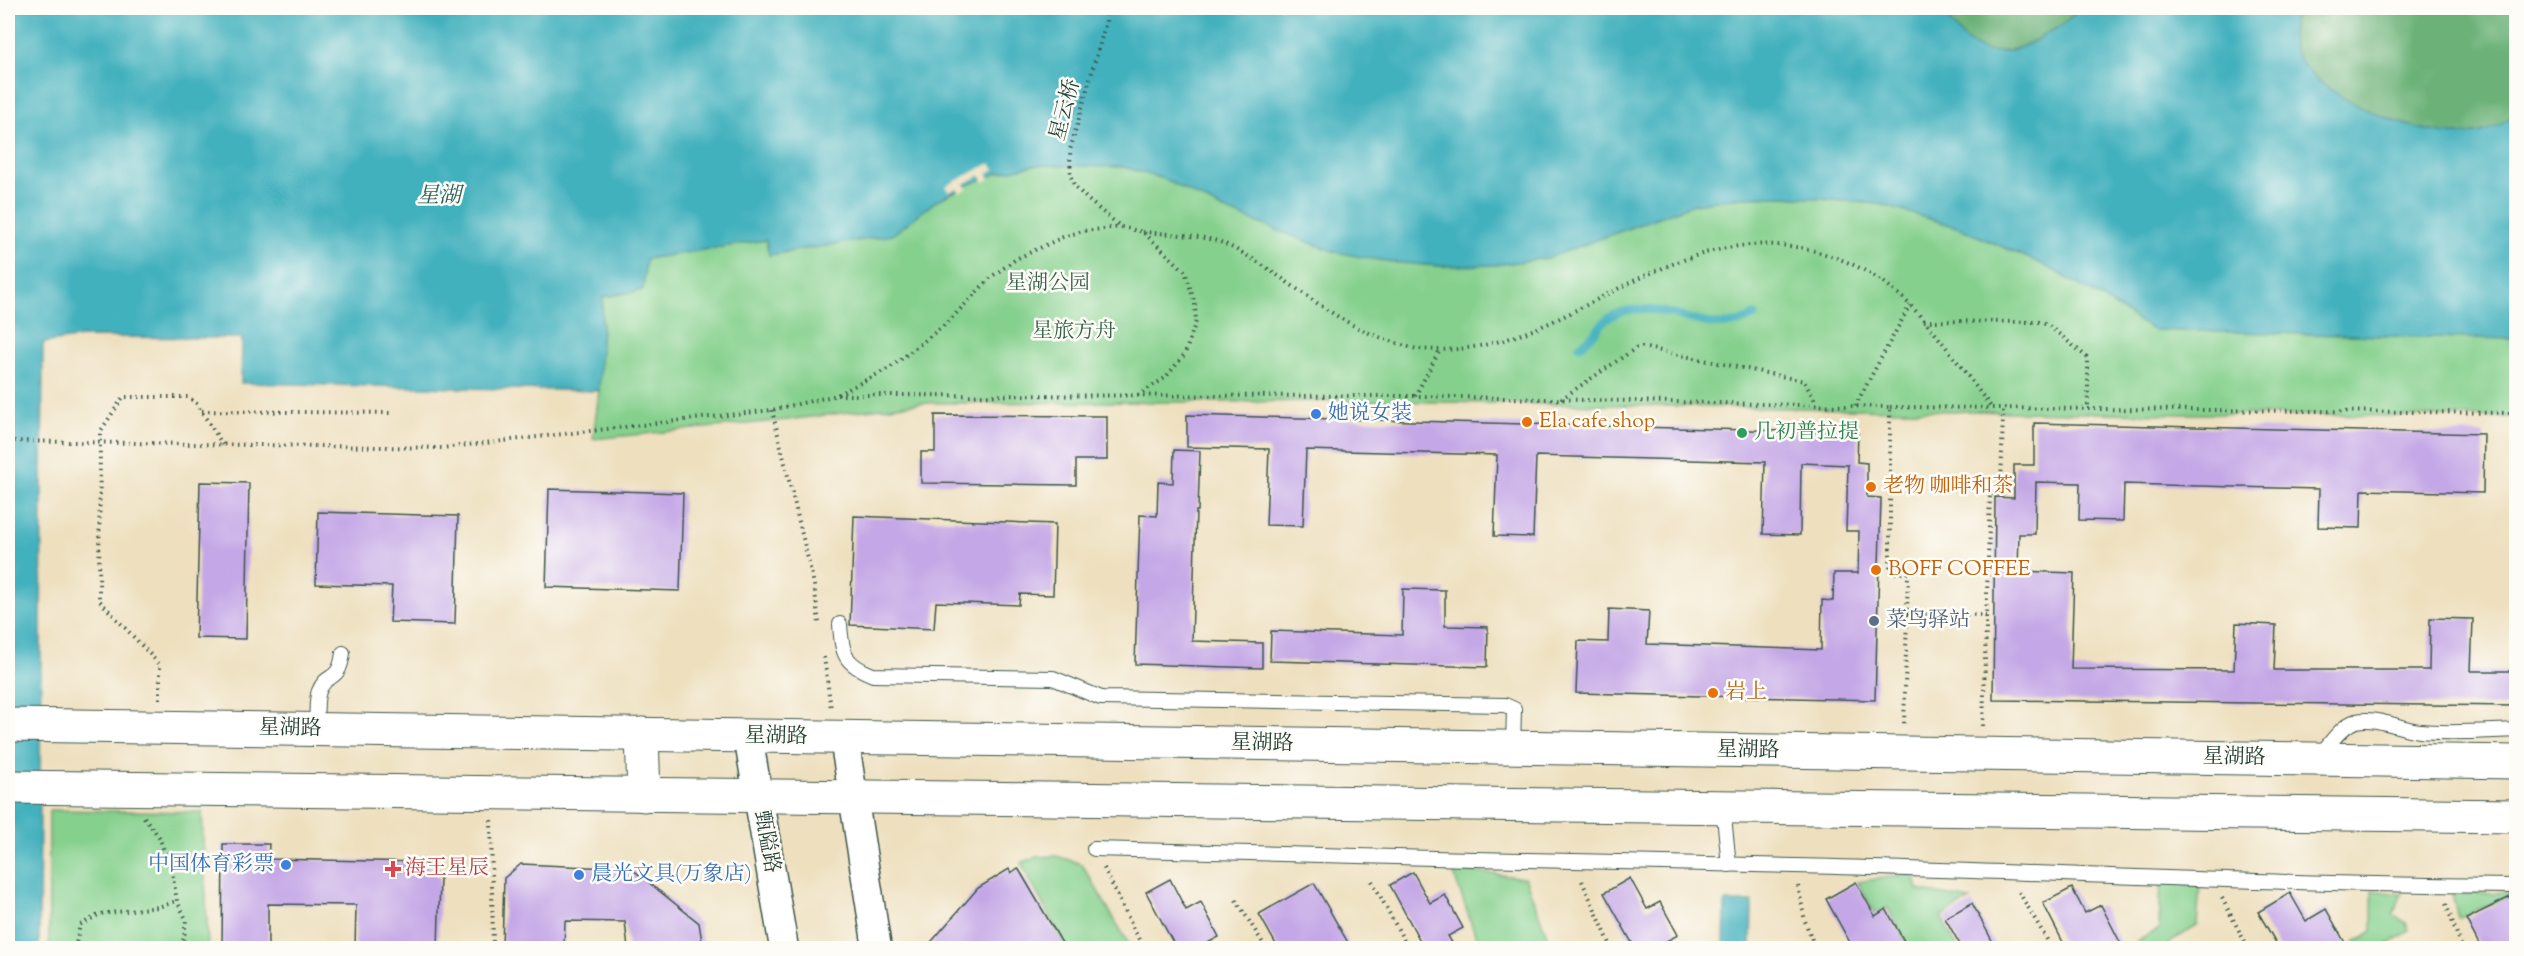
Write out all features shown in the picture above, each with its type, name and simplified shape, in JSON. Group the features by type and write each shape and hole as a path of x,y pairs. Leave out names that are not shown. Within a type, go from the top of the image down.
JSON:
{"street":[{"name":"星湖路","path":"8,725 747,736 838,728 1513,747 2517,762"},
{"path":"838,728 853,797 877,948"},
{"path":"642,734 644,795"},
{"name":"甄隘路","path":"747,736 784,948"},
{"path":"8,787 2517,816"}],"lane":[{"path":"840,624 842,648 850,664 873,675 1053,678 1101,698 1505,705 1514,709 1513,747"},
{"path":"317,730 318,692 327,680 337,675 341,669 343,653"},
{"path":"2316,759 2351,723 2358,721 2368,720 2421,731 2517,730"},
{"path":"1723,807 1729,865"},
{"path":"1094,849 1574,863 1794,866 2213,880 2517,885"}],"path":[{"name":"星云桥","path":"1106,8 1106,22 1070,150 1069,165 1074,185 1121,227"},
{"path":"837,395 891,367 947,323 991,277 1016,258 1073,234 1121,227 1222,242 1358,329 1415,349 1440,350 1504,342 1563,317 1648,274 1691,256 1731,246 1781,244 1805,247 1847,261 1882,280 1910,304 1991,407"},
{"path":"1136,396 1165,378 1176,367 1185,354 1196,321 1195,304 1185,271 1143,232"},
{"path":"1855,406 1910,304"},
{"path":"1924,321 2028,321 2048,325 2088,358 2088,409"},
{"path":"1560,399 1642,346 1804,381 1817,404"},
{"path":"1415,396 1440,350"},
{"path":"8,441 442,448 772,410 837,395 1415,396 1890,407 2517,413"},
{"path":"160,709 160,665 99,600 100,432 123,398 188,397 196,403 223,445"},
{"path":"1890,407 1890,573 1908,573 1905,753"},
{"path":"1983,727 1990,494 2001,493 2003,408"},
{"path":"772,410 814,584 819,625"},
{"path":"201,411 392,413"},
{"path":"1907,614 1986,615"},
{"path":"824,656 838,728"},
{"path":"490,793 493,948"},
{"path":"140,813 159,837 172,872 177,901 186,919 184,938 180,948"},
{"path":"1094,849 1143,948"},
{"path":"1574,863 1612,948"},
{"path":"1794,866 1805,921 1815,948"},
{"path":"2009,873 2052,948"},
{"path":"2213,880 2248,948"},
{"path":"1372,881 1407,948"},
{"path":"2439,885 2462,948"},
{"path":"1236,900 1266,948"},
{"path":"75,948 80,925 100,914 158,907 177,901"}],"green space":[{"path":"1942,8 2078,8 2067,21 2043,36 2026,45 1997,52 1973,45 1962,36"},
{"path":"2299,8 2516,8 2516,113 2499,125 2480,132 2443,133 2412,127 2347,100 2319,81 2299,59 2291,34"},
{"name":"星湖公园","path":"1034,165 1124,167 1164,179 1224,210 1390,262 1438,266 1494,265 1548,258 1694,204 1741,197 1786,196 1879,204 1957,227 2042,264 2153,330 2516,339 2516,417 2078,413 1377,401 921,403 787,420 593,439 599,391 603,297 643,290 645,259 766,240 769,255 892,235 936,201 967,185 998,173"},
{"path":"49,810 202,812 208,948 49,948"},
{"path":"1056,856 1082,864 1131,948 1066,948 1021,863 1036,857"},
{"path":"1452,869 1525,878 1552,948 1480,948"},
{"path":"1914,873 1918,890 1970,900 1941,917 1958,948 1896,948 1906,942 1888,908 1875,913 1858,882"},
{"path":"2161,881 2200,885 2197,925 2168,944 2170,948 2138,948 2136,942 2159,929"},
{"path":"2372,890 2402,894 2393,914 2406,923 2409,931 2383,948 2356,948 2355,942 2372,931"},
{"path":"2516,892 2516,908 2510,896 2458,918 2452,894"}],"water":[{"name":"星湖","path":"8,8 1942,8 1962,36 1973,45 1997,52 2026,45 2043,36 2067,21 2078,8 2299,8 2291,34 2299,59 2319,81 2347,100 2412,127 2443,133 2480,132 2499,125 2516,113 2516,339 2153,330 2042,264 1957,227 1879,204 1786,196 1741,197 1694,204 1548,258 1494,265 1438,266 1390,262 1335,252 1224,210 1164,179 1124,167 1034,165 998,173 967,185 936,201 892,235 769,255 766,240 646,259 643,290 603,297 599,391 241,383 242,338 81,337 43,343 39,948 8,948"},
{"path":"1725,902 1752,902 1751,948 1724,948"}],"pier":[{"path":"991,163 994,169 987,173 990,179 984,182 980,175 964,184 967,189 960,192 957,188 949,192 946,186"}],"building":[{"path":"935,415 1107,416 1107,460 1076,460 1076,485 921,483 921,452 935,452"},
{"path":"1187,415 1858,433 1857,462 1867,463 1867,497 1881,498 1875,700 1576,693 1578,641 1608,642 1609,609 1649,611 1647,644 1821,650 1822,600 1833,601 1834,573 1858,573 1859,531 1846,531 1848,465 1801,463 1800,535 1763,534 1765,462 1536,456 1533,537 1494,536 1497,455 1306,450 1303,526 1266,525 1269,449 1187,447"},
{"path":"2034,423 2484,434 2483,493 2362,490 2361,528 2318,527 2319,489 2124,484 2123,521 2079,520 2080,483 2036,482 2035,534 2019,534 2018,571 2074,573 2071,669 2234,670 2236,623 2276,625 2274,670 2429,670 2430,618 2473,619 2471,671 2517,671 2517,706 1993,700 1995,497 2014,498 2014,465 2034,465"},
{"path":"1174,450 1200,451 1192,641 1262,643 1262,668 1135,664 1140,515 1157,516 1158,482 1173,483"},
{"path":"200,482 249,483 246,639 196,638"},
{"path":"549,489 683,493 680,591 546,587"},
{"path":"318,512 458,516 455,624 390,622 392,586 316,584"},
{"path":"854,516 1055,524 1053,595 1020,594 1019,605 936,602 934,629 850,625"},
{"path":"1403,589 1445,590 1445,626 1488,627 1487,667 1270,661 1271,631 1402,635"},
{"path":"223,844 269,844 268,859 423,862 440,878 438,948 355,948 356,905 268,904 268,948 222,948"},
{"path":"521,864 632,869 699,923 703,948 628,948 625,922 565,921 564,948 502,948 504,878"},
{"path":"1018,868 1065,948 926,948 978,888 1009,869 1011,873"},
{"path":"1413,872 1430,903 1445,895 1463,928 1448,936 1455,948 1424,948 1390,885"},
{"path":"1630,878 1647,909 1660,902 1678,935 1653,948 1635,948 1604,893"},
{"path":"1170,879 1186,910 1201,902 1219,937 1198,948 1176,948 1146,892"},
{"path":"1856,882 1875,916 1886,909 1904,941 1890,948 1853,948 1826,899"},
{"path":"1314,883 1351,948 1278,948 1259,914"},
{"path":"2072,888 2085,913 2101,905 2123,948 2066,948 2043,903"},
{"path":"2290,893 2306,921 2326,909 2348,948 2279,948 2258,912"},
{"path":"2510,897 2517,910 2517,948 2481,948 2466,919"},
{"path":"1972,903 1996,948 1962,948 1945,918"}],"waterway":[{"path":"1579,346 1586,342 1609,318 1625,311 1642,309 1659,311 1706,323 1722,324 1738,322 1755,315"}],"place":[{"name":"她说女装","path":"1316,414"},
{"name":"Ela cafe shop","path":"1527,422"},
{"name":"几初普拉提","path":"1742,433"},
{"name":"老物 咖啡和茶","path":"1871,487"},
{"name":"BOFF COFFEE","path":"1876,570"},
{"name":"菜鸟驿站","path":"1874,621"},
{"name":"岩上","path":"1713,693"},
{"name":"中国体育彩票","path":"286,865"},
{"name":"海王星辰","path":"393,869"},
{"name":"晨光文具(万象店)","path":"579,875"}],"park label":[{"name":"星旅方舟","path":"1074,332"}]}
